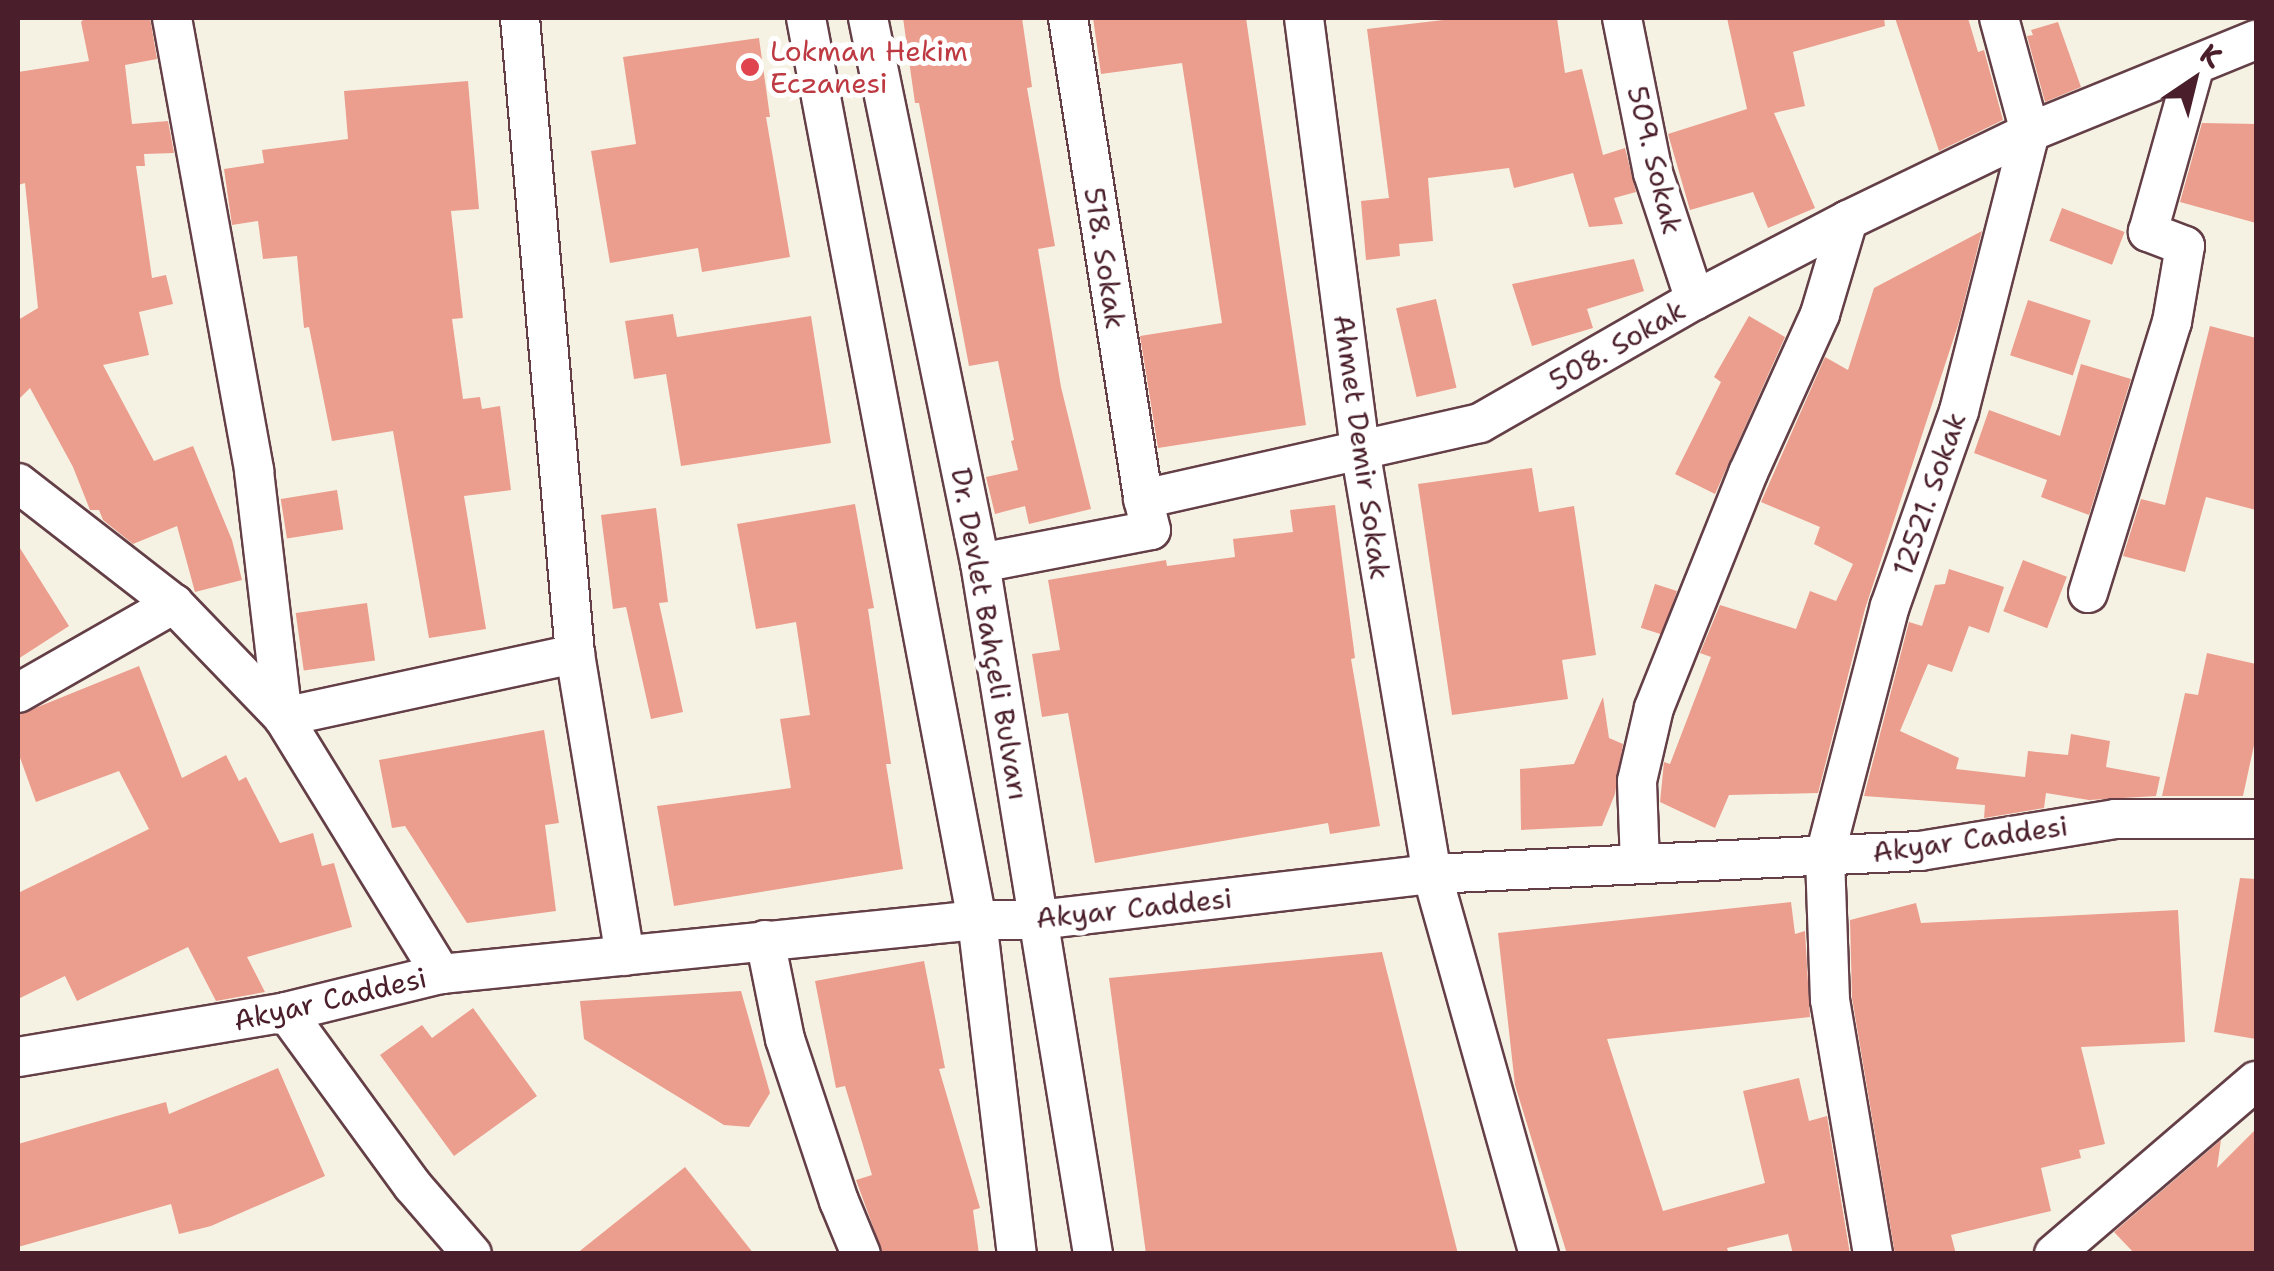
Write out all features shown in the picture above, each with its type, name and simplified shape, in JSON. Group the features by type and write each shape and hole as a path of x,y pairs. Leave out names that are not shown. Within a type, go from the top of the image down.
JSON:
{"street":[{"path":"172,18 254,470 283,717"},
{"path":"520,18 574,654 625,956"},
{"path":"806,18 977,920 1016,1254"},
{"name":"Dr. Devlet Bahçeli Bulvarı","path":"868,18 980,563 1093,1254"},
{"name":"518. Sokak","path":"1068,18 1143,499"},
{"name":"Ahmet Demir Sokak","path":"1304,18 1360,449 1432,874 1539,1254"},
{"name":"509. Sokak","path":"1622,18 1653,173 1695,300"},
{"path":"1999,18 2030,132"},
{"name":"508. Sokak","path":"1143,499 1480,423 1695,300 1848,220 2030,132 2256,40"},
{"path":"2088,593 2172,322 2185,246 2148,232 2195,65"},
{"name":"12521. Sokak","path":"1873,1254 1830,1000 1825,855 1890,606 1959,410 2030,132"},
{"path":"1640,864 1637,781 1654,708 1748,473 1820,314 1848,220"},
{"path":"18,484 174,604 283,717 441,974"},
{"path":"980,563 1151,530 1143,499"},
{"path":"18,693 174,604"},
{"path":"283,717 574,654"},
{"name":"Akyar Caddesi","path":"18,1057 286,1012 441,974 977,920 1039,920 1432,874 1920,851 2115,818 2254,811"},
{"path":"765,940 785,1040 838,1201 861,1254"},
{"path":"286,1012 413,1186 472,1254"},
{"path":"2054,1254 2256,1081"}],"building":[{"path":"85,18 150,18 157,59 125,65 132,124 168,121 174,153 144,154 145,166 136,166 152,278 166,275 173,304 139,312 149,355 103,365 154,461 193,446 232,540 242,580 195,592 177,526 133,544 103,520 99,510 90,510 73,467 30,388 18,400 18,320 38,308 25,183 18,185 18,72 89,61 81,22"},
{"path":"903,18 1022,18 1032,87 1027,88 1055,246 1038,249 1061,387 1091,509 1029,524 1025,506 995,514 986,477 1018,470 1011,441 1014,440 998,361 969,366 919,103 915,103"},
{"path":"1093,18 1246,18 1306,425 1158,448 1140,336 1222,323 1182,63 1101,74"},
{"path":"1460,18 1557,18 1565,73 1582,69 1603,155 1625,148 1636,192 1614,198 1623,224 1589,227 1573,173 1514,188 1509,168 1428,178 1433,241 1399,244 1400,256 1366,260 1361,201 1389,198 1367,29"},
{"path":"1727,18 1884,18 1885,26 1793,52 1805,106 1774,113 1815,208 1768,228 1753,192 1690,210 1668,134 1747,109"},
{"path":"1895,18 1968,18 1978,52 1984,50 2003,120 1939,151"},
{"path":"2058,22 2081,87 2045,102 2027,36 2033,35 2031,30"},
{"path":"759,38 770,117 766,117 790,257 702,272 698,248 610,263 591,151 636,144 623,57"},
{"path":"468,81 479,209 451,211 463,318 452,319 463,399 480,397 482,409 500,406 511,490 464,496 486,629 429,638 393,431 332,441 309,327 304,328 297,256 263,259 258,221 232,225 224,169 264,163 262,150 348,139 344,91"},
{"path":"2202,123 2256,124 2256,223 2180,202"},
{"path":"2062,208 2125,232 2112,265 2049,241"},
{"path":"1982,231 1959,322 1865,609 1818,793 1729,795 1715,828 1660,802 1664,762 1670,764 1711,657 1700,653 1720,605 1796,629 1810,591 1836,601 1853,564 1814,544 1820,527 1761,502 1825,357 1848,370 1874,288"},
{"path":"1634,259 1644,291 1587,309 1593,328 1532,346 1512,284"},
{"path":"1436,299 1456,388 1417,397 1396,308"},
{"path":"2028,300 2091,320 2073,376 2010,355"},
{"path":"673,314 677,337 811,316 831,443 681,466 666,374 634,379 625,321"},
{"path":"1749,316 1785,337 1715,494 1675,474 1721,382 1714,377"},
{"path":"2210,326 2256,338 2256,510 2206,497 2185,572 2123,556 2141,499 2165,505"},
{"path":"2081,364 2131,379 2089,515 2041,497 2047,480 1974,453 1989,410 2060,436"},
{"path":"1532,468 1539,512 1574,506 1596,655 1562,660 1568,699 1452,715 1418,484"},
{"path":"337,490 343,530 287,538 281,499"},
{"path":"855,504 874,608 868,609 903,869 674,906 657,806 791,788 780,719 810,715 796,622 756,629 737,524"},
{"path":"1335,505 1355,658 1351,659 1380,826 1330,834 1328,823 1095,863 1068,713 1042,717 1032,654 1060,650 1048,580 1166,560 1167,566 1235,557 1233,539 1293,532 1290,510"},
{"path":"656,508 668,602 659,603 683,712 651,719 626,607 613,609 601,515"},
{"path":"18,545 69,626 18,659"},
{"path":"2023,560 2067,577 2047,628 2003,611"},
{"path":"1949,569 2004,587 1989,633 1969,626 1952,672 1928,664 1900,731 1959,758 1956,769 2025,777 2028,751 2068,755 2071,734 2110,741 2106,767 2160,777 2156,796 2089,800 2046,793 2044,808 1984,818 1985,805 1864,796 1909,622 1922,626 1935,585 1945,584"},
{"path":"1655,584 1677,591 1663,635 1641,628"},
{"path":"367,603 375,660 304,670 296,613"},
{"path":"2207,653 2256,664 2256,736 2243,796 2162,796 2185,693 2198,695"},
{"path":"139,666 182,778 226,755 239,781 246,777 280,843 313,833 322,866 334,863 352,927 247,957 265,992 216,1001 188,947 77,1001 65,976 18,999 18,893 149,829 119,771 36,802 18,752 18,715"},
{"path":"1603,697 1609,738 1623,744 1615,794 1602,826 1521,830 1520,769 1574,764"},
{"path":"544,730 559,823 545,825 556,911 467,923 405,826 392,828 379,760"},
{"path":"2240,878 2256,879 2256,1039 2214,1032"},
{"path":"1791,902 1795,934 1805,931 1810,1017 1607,1039 1663,1211 1765,1183 1743,1091 1799,1078 1809,1121 1827,1116 1850,1254 1793,1254 1788,1234 1727,1248 1729,1254 1567,1254 1515,1085 1498,933"},
{"path":"1916,903 1921,923 2178,910 2185,1042 2081,1047 2105,1144 2079,1150 2081,1158 2041,1168 2051,1211 1951,1235 1956,1254 1895,1254 1852,998 1850,920"},
{"path":"1382,952 1458,1254 1146,1254 1109,978"},
{"path":"924,961 945,1068 939,1069 980,1208 973,1210 979,1254 883,1254 856,1180 872,1175 845,1086 836,1088 815,981"},
{"path":"741,991 770,1093 749,1127 724,1125 584,1039 580,1001"},
{"path":"473,1008 537,1096 454,1156 380,1055 422,1025 432,1038"},
{"path":"278,1068 325,1176 211,1226 179,1234 171,1204 18,1247 18,1144 166,1102 169,1114"},
{"path":"2256,1129 2256,1254 2135,1254 2114,1232 2221,1140 2217,1168"},
{"path":"685,1167 754,1254 576,1254"}],"place":[{"name":"Lokman Hekim Eczanesi","path":"750,67"}]}
